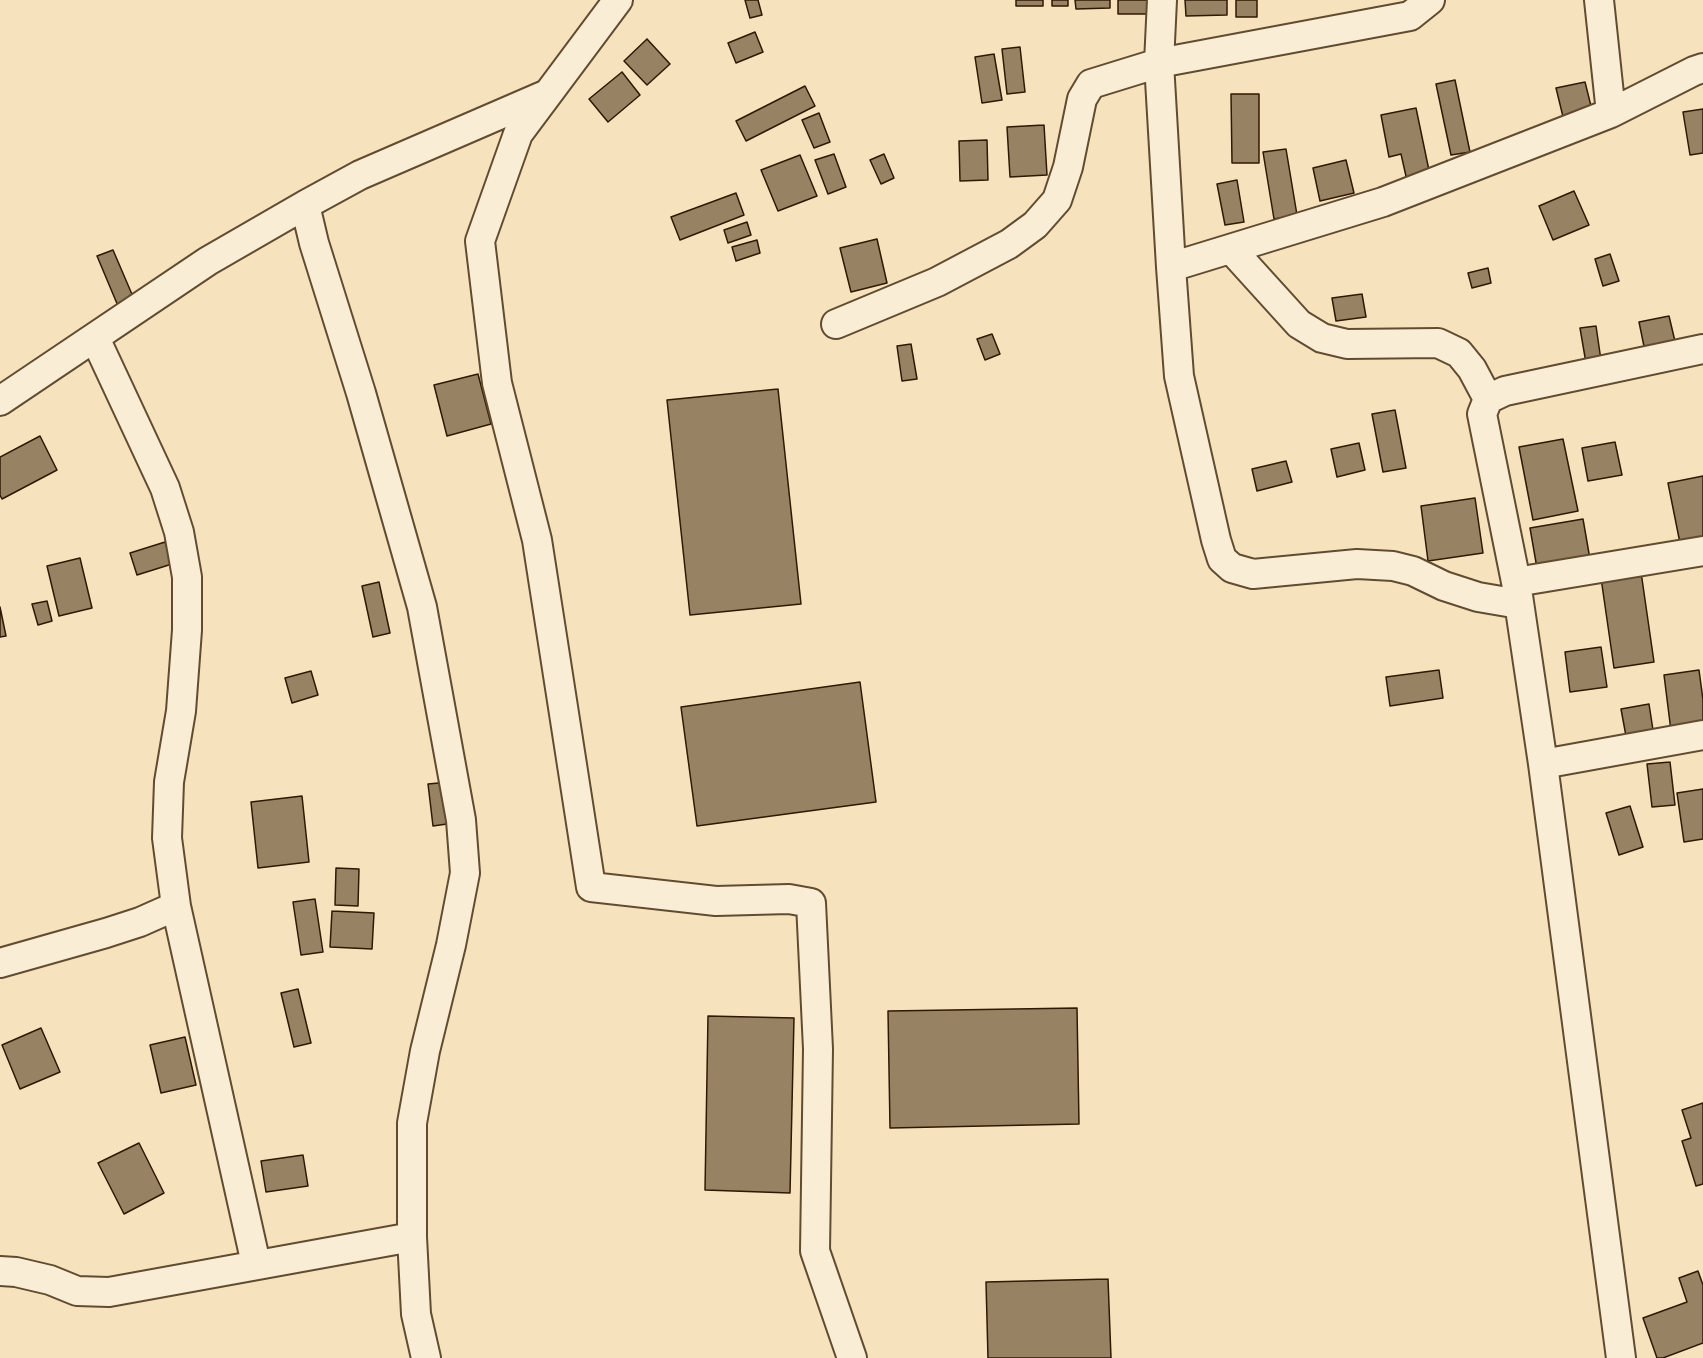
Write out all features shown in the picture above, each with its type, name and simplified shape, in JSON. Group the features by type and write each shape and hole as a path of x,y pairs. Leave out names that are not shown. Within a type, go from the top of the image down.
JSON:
{"street":[{"path":"618,0 518,134 480,242 497,383 537,540 591,887 716,901 789,898 811,903 818,1049 815,1251 852,1358"},
{"path":"1162,0 1159,63 1179,376 1222,558 1232,568 1253,574 1357,564 1393,566 1413,571 1444,586 1478,597 1517,593 1703,551"},
{"path":"836,324 937,282 1009,244 1035,225 1057,200 1068,167 1082,99 1091,84 1159,63 1410,16 1430,0"},
{"path":"1599,0 1611,113"},
{"path":"1171,267 1383,202 1611,113 1703,68"},
{"path":"0,400 208,261 305,205 360,175 548,94"},
{"path":"305,205 314,243 361,393 422,607 461,820 465,873 451,945 425,1051 412,1123 412,1237 416,1314 426,1358"},
{"path":"1231,249 1299,324 1322,338 1347,344 1438,344 1459,352 1472,369 1488,399"},
{"path":"95,338 165,488 179,532 187,577 187,630 181,711 169,782 167,838 176,906 256,1264"},
{"path":"1621,1358 1543,764 1517,593 1482,414 1488,399 1505,391 1703,349"},
{"path":"1543,764 1703,735"},
{"path":"0,963 140,922 176,906"},
{"path":"0,1271 16,1272 77,1291 109,1292 412,1237"}],"building":[{"path":"745,0 758,0 762,15 750,18"},
{"path":"1016,0 1043,0 1043,6 1016,6"},
{"path":"1052,0 1068,0 1068,6 1052,6"},
{"path":"1075,0 1110,0 1110,8 1076,9"},
{"path":"1118,0 1156,0 1157,14 1118,14"},
{"path":"1185,0 1227,0 1227,15 1186,16"},
{"path":"1236,0 1257,0 1257,17 1236,17"},
{"path":"755,32 763,52 736,63 728,43"},
{"path":"647,39 670,64 647,85 624,61"},
{"path":"1020,47 1025,92 1007,94 1002,49"},
{"path":"994,54 1002,100 982,103 975,57"},
{"path":"622,72 640,95 608,122 589,99"},
{"path":"1455,80 1470,152 1451,155 1436,84"},
{"path":"1585,82 1595,122 1566,129 1556,88"},
{"path":"805,86 815,106 746,141 736,121"},
{"path":"1231,94 1259,94 1259,163 1232,163"},
{"path":"1416,108 1431,180 1408,185 1401,154 1389,157 1381,115"},
{"path":"1703,109 1703,153 1690,155 1683,112"},
{"path":"819,113 830,142 814,148 802,120"},
{"path":"1044,125 1047,175 1010,177 1007,127"},
{"path":"987,140 988,180 960,181 959,141"},
{"path":"1286,149 1297,215 1274,219 1263,152"},
{"path":"834,154 846,187 828,194 815,160"},
{"path":"884,154 894,178 881,184 870,160"},
{"path":"800,155 817,196 778,211 761,170"},
{"path":"1346,160 1354,193 1320,201 1313,168"},
{"path":"1237,180 1244,222 1225,225 1217,184"},
{"path":"1574,191 1589,225 1553,240 1539,206"},
{"path":"736,193 744,215 680,240 671,217"},
{"path":"747,222 751,235 728,243 724,230"},
{"path":"877,239 887,283 851,292 840,248"},
{"path":"757,240 760,253 736,261 732,247"},
{"path":"113,250 134,299 118,306 97,256"},
{"path":"1610,254 1619,281 1603,286 1595,259"},
{"path":"1488,268 1491,283 1472,288 1468,273"},
{"path":"1362,294 1366,317 1336,321 1332,298"},
{"path":"1669,316 1678,354 1647,361 1639,322"},
{"path":"1596,326 1602,367 1587,369 1580,328"},
{"path":"992,334 1000,354 985,360 977,339"},
{"path":"911,344 917,379 902,381 897,346"},
{"path":"478,374 491,424 447,436 434,385"},
{"path":"778,389 801,604 690,615 667,400"},
{"path":"1395,410 1406,468 1383,472 1372,414"},
{"path":"40,436 57,470 2,499 0,495 0,457"},
{"path":"1563,439 1578,511 1533,520 1519,447"},
{"path":"1615,442 1622,475 1588,481 1582,448"},
{"path":"1359,443 1365,470 1337,477 1331,449"},
{"path":"1286,461 1292,482 1257,491 1252,469"},
{"path":"1703,476 1703,549 1682,553 1668,483"},
{"path":"1475,498 1483,553 1428,561 1421,506"},
{"path":"1583,519 1591,565 1538,574 1530,528"},
{"path":"165,542 172,564 137,575 130,553"},
{"path":"80,558 92,608 59,616 47,566"},
{"path":"1641,572 1654,662 1614,668 1601,578"},
{"path":"379,582 390,633 373,637 362,586"},
{"path":"47,601 52,621 38,625 32,604"},
{"path":"0,607 6,636 0,637"},
{"path":"1601,647 1607,687 1570,692 1565,652"},
{"path":"1439,670 1443,698 1390,706 1386,677"},
{"path":"1699,670 1703,700 1703,735 1672,739 1664,675"},
{"path":"311,671 318,695 292,703 285,678"},
{"path":"860,682 876,802 697,826 681,707"},
{"path":"1649,704 1655,743 1628,747 1621,709"},
{"path":"1670,762 1675,805 1652,807 1647,764"},
{"path":"449,782 454,823 433,826 428,784"},
{"path":"1703,789 1703,839 1684,842 1677,793"},
{"path":"302,796 309,862 258,868 251,802"},
{"path":"1630,806 1643,847 1619,855 1606,813"},
{"path":"336,868 359,869 358,906 335,905"},
{"path":"315,899 323,952 301,955 293,902"},
{"path":"332,911 374,913 372,949 330,947"},
{"path":"298,989 311,1043 294,1047 281,993"},
{"path":"1077,1008 1079,1124 890,1128 888,1011"},
{"path":"708,1016 794,1018 790,1193 705,1190"},
{"path":"41,1028 60,1072 20,1089 2,1045"},
{"path":"185,1037 196,1085 161,1093 150,1045"},
{"path":"1703,1103 1703,1184 1696,1186 1682,1141 1691,1138 1682,1110"},
{"path":"139,1143 164,1193 124,1214 98,1163"},
{"path":"303,1155 308,1186 266,1192 261,1161"},
{"path":"1698,1271 1703,1285 1703,1343 1663,1358 1657,1358 1643,1318 1687,1302 1679,1278"},
{"path":"1108,1279 1111,1358 988,1358 986,1282"}]}
